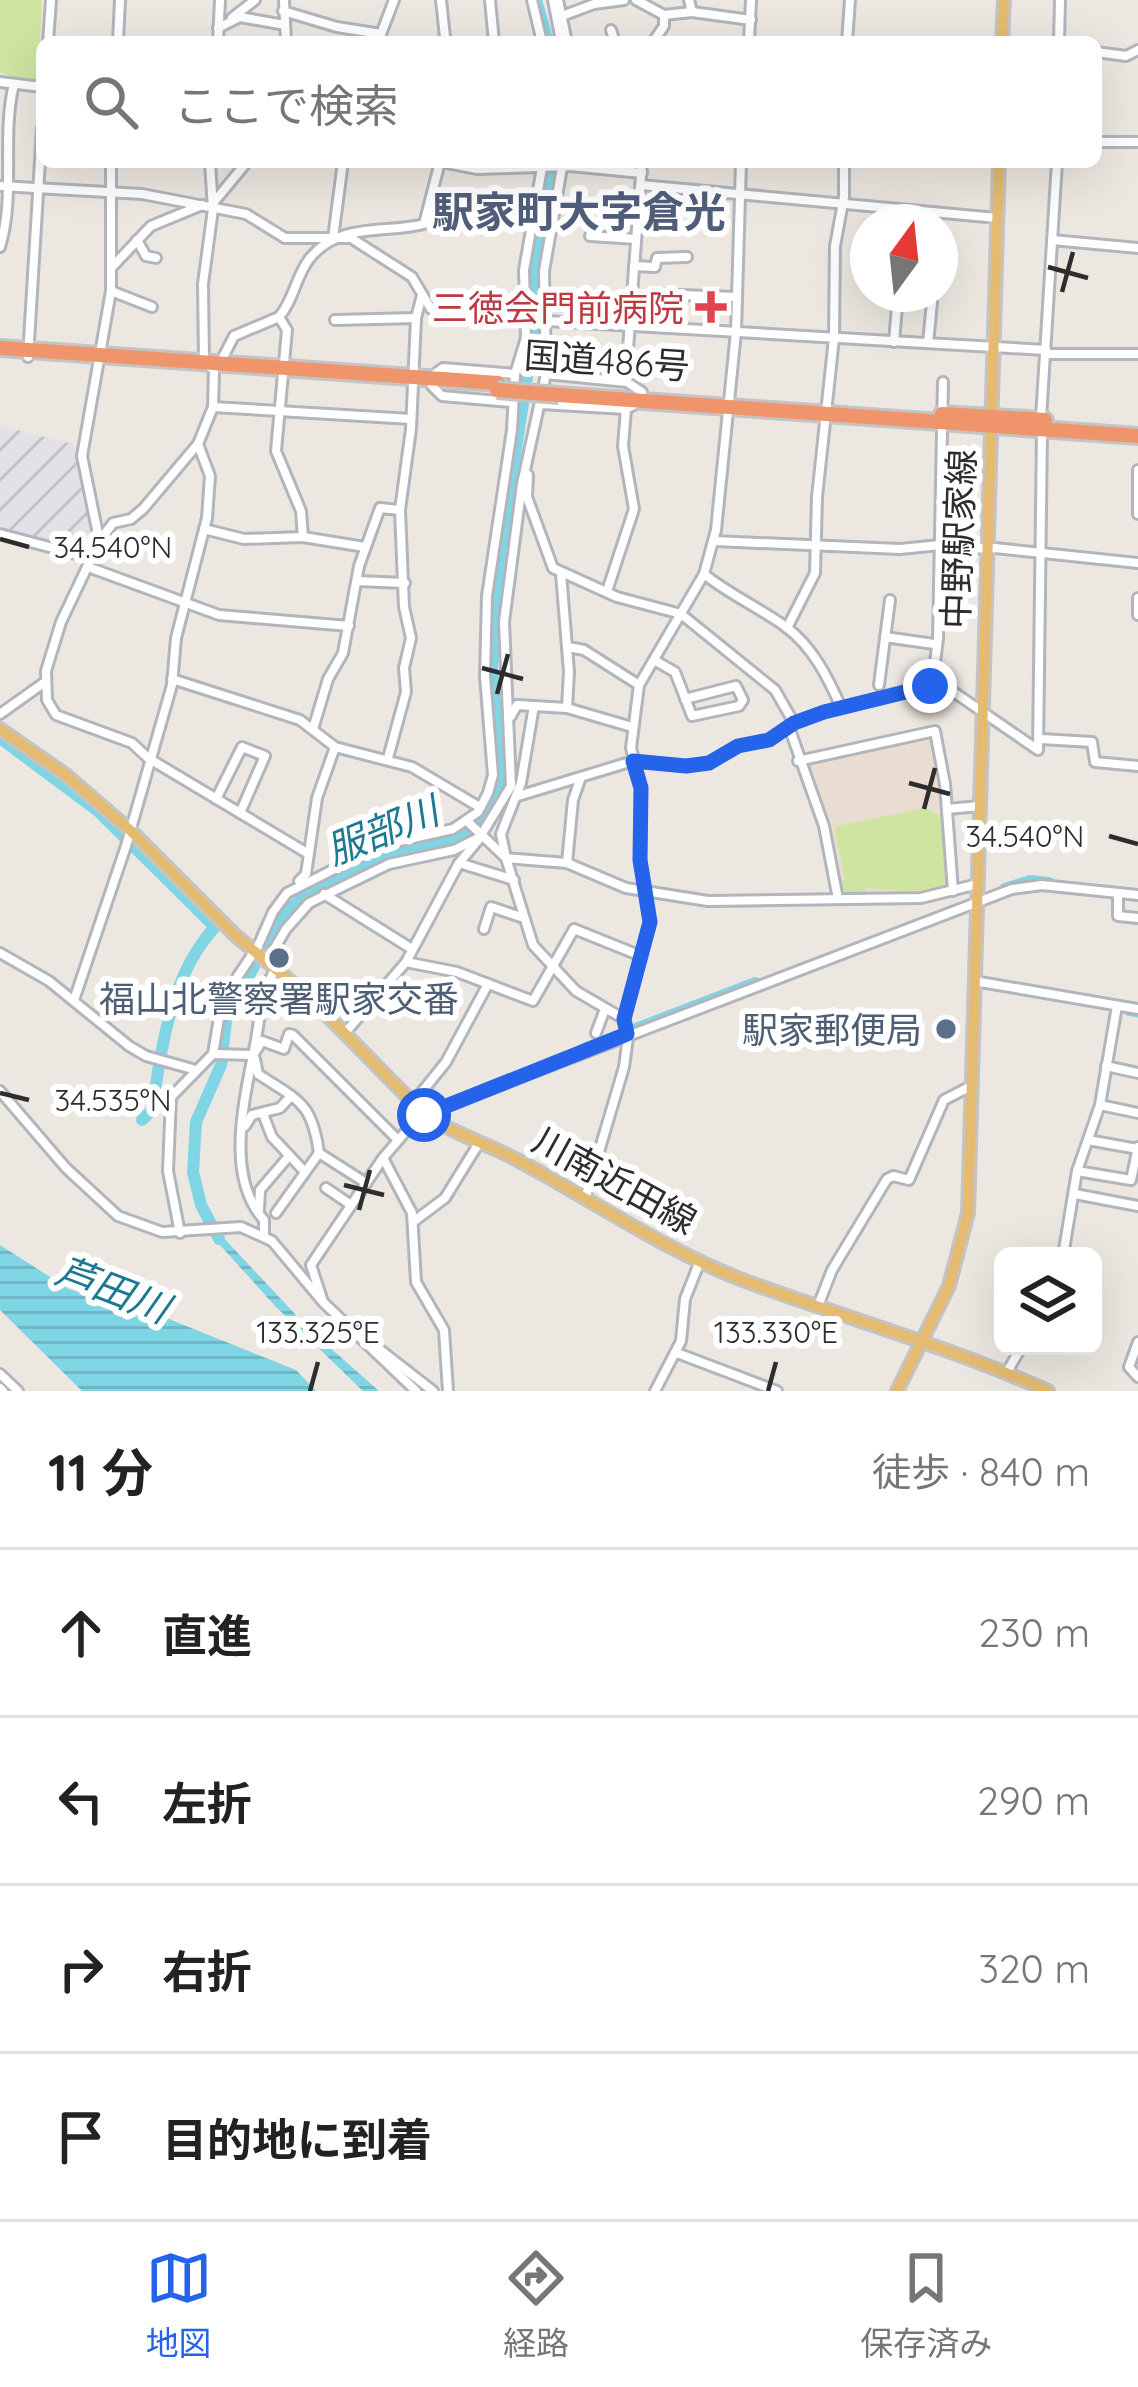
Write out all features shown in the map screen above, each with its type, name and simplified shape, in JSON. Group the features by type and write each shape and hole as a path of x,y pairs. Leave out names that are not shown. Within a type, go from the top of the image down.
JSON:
{"highway":[{"name":"国道486号","path":"0,352 1138,432"}],"main road":[{"path":"1002,36 1004,0"},
{"name":"中野駅家線","path":"897,1391 949,1286 964,1231 998,168"},
{"name":"川南近田線","path":"0,729 66,775 131,831 345,1033 424,1115 518,1160 700,1261 1048,1391"}],"street":[{"path":"48,36 51,0"},
{"path":"118,36 120,0"},
{"path":"218,36 220,0"},
{"path":"218,28 255,0"},
{"path":"284,0 285,36"},
{"path":"381,36 394,0"},
{"path":"441,0 445,36"},
{"path":"490,0 493,36"},
{"path":"521,0 533,3 541,36"},
{"path":"555,0 564,36"},
{"path":"555,0 563,36"},
{"path":"562,16 594,4 624,0"},
{"path":"636,0 664,15 692,12 751,20"},
{"path":"689,0 692,12"},
{"path":"750,36 751,0"},
{"path":"847,36 850,0"},
{"path":"1059,36 1060,0"},
{"path":"283,11 373,36"},
{"path":"657,36 664,15"},
{"path":"231,19 284,25"},
{"path":"611,30 613,36"},
{"path":"1102,53 1126,56 1138,50"},
{"path":"0,82 36,87"},
{"path":"0,247 7,222 4,131 14,84"},
{"path":"1102,142 1138,142"},
{"path":"28,353 39,168"},
{"path":"100,540 82,456 111,291 111,168"},
{"path":"210,168 203,284 213,407 198,444 137,515 113,524 100,540 61,622 45,682 47,700 56,715 132,743 148,758 307,853"},
{"path":"112,267 151,226 208,205 242,168"},
{"path":"341,237 343,168"},
{"path":"3,186 110,192 208,205 246,214 285,238 341,237 424,224 439,168"},
{"path":"468,168 510,168"},
{"path":"297,886 382,845 454,829 478,812 488,793 493,764 484,639 496,522 512,430 511,402 526,338 524,270 544,168"},
{"path":"345,1033 406,962 459,863 511,787 504,622 526,459 546,374 546,247 562,168"},
{"path":"627,382 642,168"},
{"path":"585,1199 623,1067 624,1019 650,922 640,860 641,788 633,761 632,727 639,685 704,574 714,541 736,332 740,168"},
{"path":"788,628 815,573 844,168"},
{"path":"944,382 934,670 939,682 1038,750 1041,382 1057,168"},
{"path":"640,185 997,218"},
{"path":"590,236 636,239"},
{"path":"341,237 398,266 438,312 1046,350 1048,354 1138,354"},
{"path":"213,365 234,336 279,317 307,261 341,237"},
{"path":"137,240 146,256 156,259"},
{"path":"1052,241 1138,248"},
{"path":"634,266 655,267 657,258 687,257"},
{"path":"111,291 152,307"},
{"path":"652,294 737,297"},
{"path":"388,758 406,692 404,668 411,638 404,607 400,510 416,318 422,295"},
{"path":"894,342 896,312"},
{"path":"928,344 931,312"},
{"path":"279,317 286,330 276,451 301,511 303,537"},
{"path":"335,320 416,318"},
{"path":"511,402 442,396 431,382 442,368 515,374"},
{"path":"541,404 626,409 642,397 627,382 546,374"},
{"path":"213,407 411,419"},
{"path":"607,591 634,508 623,446 626,409"},
{"path":"74,1000 131,831 172,679 176,638 204,530 210,476 198,444"},
{"path":"526,459 527,497 547,557 561,573 631,602 681,614 764,680 791,725 798,761 824,826 838,899"},
{"path":"1138,470 1138,514"},
{"path":"313,729 328,679 343,653 365,547 380,508 400,510"},
{"path":"204,530 244,539 303,537 365,547"},
{"path":"0,534 90,563 219,615 349,626"},
{"path":"714,541 900,549 940,544 954,549 1138,563"},
{"path":"561,573 568,647 567,708"},
{"path":"704,574 788,628 817,661 841,707"},
{"path":"357,581 405,583"},
{"path":"1138,598 1138,615"},
{"path":"879,685 890,600"},
{"path":"885,637 934,644"},
{"path":"568,647 584,650 639,685"},
{"path":"654,660 675,672 685,699 692,716 739,706 742,700 736,686 685,699"},
{"path":"172,679 287,716 335,746 426,773 476,805"},
{"path":"0,714 45,682"},
{"path":"517,797 633,761 698,766 841,707 939,682"},
{"path":"509,727 513,707 534,706 567,708 632,727"},
{"path":"534,706 517,797 501,834 521,917 533,945 553,970 576,991 624,1019"},
{"path":"798,761 935,731 953,891"},
{"path":"1041,739 1092,742 1095,762 1138,766"},
{"path":"263,1236 266,1226 247,1189 242,1132 265,992 264,959 273,912 306,874 317,798 335,746"},
{"path":"216,799 242,747 265,756 240,813"},
{"path":"567,863 573,800 580,779"},
{"path":"467,821 488,793"},
{"path":"947,809 980,806"},
{"path":"467,821 506,858 567,863 626,889 708,901 921,898 953,891 977,896"},
{"path":"183,1232 168,1171 171,1097 214,1054 222,1000 264,959 308,902 389,864 454,850 479,836"},
{"path":"459,863 514,880"},
{"path":"323,1302 311,1265 383,1158 419,1116 977,896 1027,885 1138,895"},
{"path":"297,886 308,902"},
{"path":"1118,892 1118,916 1138,918"},
{"path":"324,894 412,949"},
{"path":"484,929 491,907 521,917"},
{"path":"406,962 457,972 533,1000 574,929 640,956"},
{"path":"0,952 74,1000 129,1046 196,1070"},
{"path":"974,981 1138,1009"},
{"path":"413,1103 446,1063 488,984"},
{"path":"1065,1247 1077,1172 1100,1105 1117,1006"},
{"path":"596,1033 605,1009"},
{"path":"276,1213 319,1153 314,1120 291,1096 258,1074 254,1055 262,1041 284,1049 289,1034 293,1035 397,1139"},
{"path":"214,1054 254,1055"},
{"path":"1106,1066 1138,1072"},
{"path":"818,1306 832,1270 887,1179 909,1180 944,1100 971,1086"},
{"path":"0,1091 107,1208 147,1228 183,1232 236,1227 263,1236 354,1334 416,1391"},
{"path":"242,1132 252,1115 280,1108 291,1096"},
{"path":"1100,1105 1138,1113"},
{"path":"263,1114 272,1137 305,1172"},
{"path":"1077,1172 1131,1180 1138,1148 1088,1140"},
{"path":"412,1223 445,1198 479,1143"},
{"path":"319,1153 366,1183"},
{"path":"259,1214 260,1190 289,1156"},
{"path":"383,1158 412,1213 416,1282 444,1330 448,1391"},
{"path":"326,1188 352,1205"},
{"path":"1074,1194 1138,1206"},
{"path":"655,1391 677,1353 686,1298 700,1261"},
{"path":"354,1334 375,1343 433,1391"},
{"path":"1138,1342 1129,1367 1138,1377"},
{"path":"677,1353 777,1391"},
{"path":"1007,1372 1017,1355"},
{"path":"0,1374 17,1391"}],"shaded area":[{"path":"0,426 81,446 79,457 96,541 91,552 0,532"},
{"path":"933,735 949,843 948,886 919,893 840,896 803,761"}],"green space":[{"path":"0,0 42,0 36,82 0,72"},
{"path":"925,808 946,818 945,887 918,892 866,888 866,893 842,894 838,883 845,880 837,826"}],"water":[{"path":"220,1234 309,1329 379,1391 363,1391 276,1307 211,1235"},
{"path":"0,1245 69,1289 89,1295 128,1293 154,1313 296,1370 316,1391 82,1391 0,1310"}],"waterway":[{"name":"服部川","path":"536,0 546,36"},
{"name":"服部川","path":"219,1239 201,1205 193,1172 196,1122 221,1065 226,1021 266,943 288,910 319,884 374,861 458,837 479,820 496,795 502,774 492,669 499,560 536,318 536,256 549,168"},
{"path":"0,738 98,811 215,927 178,990 164,1037 152,1110 142,1120"},
{"path":"1005,889 1030,881 1049,883"},
{"path":"584,1049 755,983"},
{"path":"1127,1014 1138,1016"}],"place":[{"name":"三徳会門前病院","path":"711,307"},
{"name":"福山北警察署駅家交番","path":"279,958"},
{"name":"駅家郵便局","path":"946,1029"}],"district":[{"name":"駅家町大字倉光","path":"579,211"}],"route":[{"path":"424,1115 627,1034 624,1019 650,922 640,860 641,788 633,761 698,766 738,746 769,740 794,723 824,712 930,686"}],"water label":[{"name":"芦田川","path":"113,1289"}]}
